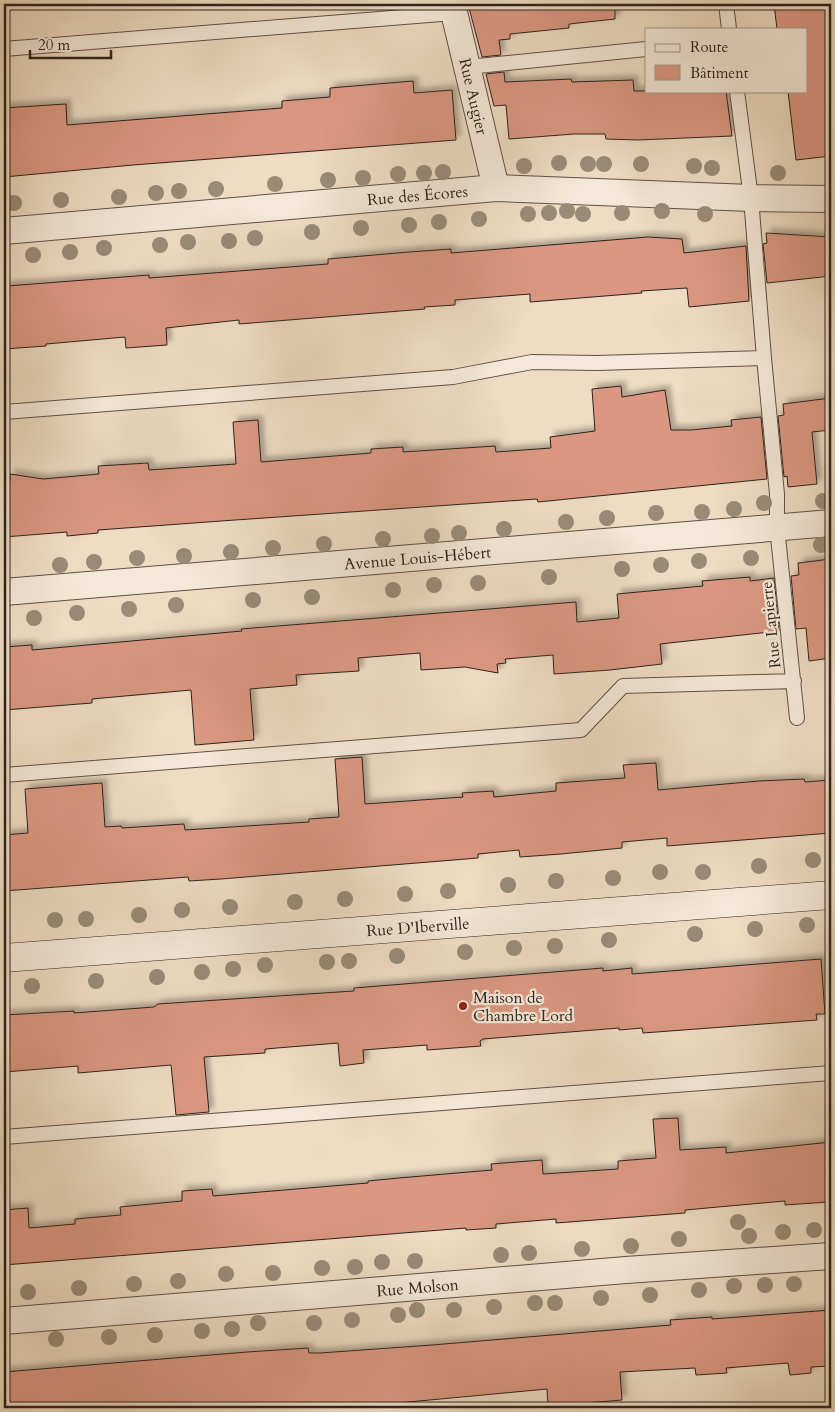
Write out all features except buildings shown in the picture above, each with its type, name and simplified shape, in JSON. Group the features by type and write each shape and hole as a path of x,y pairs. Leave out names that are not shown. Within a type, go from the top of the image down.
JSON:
{"main road":[{"name":"Rue D'Iberville","path":"4,958 831,895"}],"street":[{"name":"Rue Augier","path":"453,8 496,188"},
{"name":"Rue des Écores","path":"4,230 496,188 831,200"},
{"name":"Avenue Louis-Hébert","path":"4,592 831,523"},
{"name":"Rue Molson","path":"4,1321 626,1270 831,1256"}],"lane":[{"path":"726,4 729,28"},
{"path":"4,49 453,8"},
{"path":"468,67 645,49"},
{"name":"Rue Lapierre","path":"737,92 751,198 777,494 777,527 797,718"},
{"path":"4,412 453,377 532,362 598,363 764,358"},
{"path":"4,775 581,730 623,686 794,680"},
{"path":"4,1137 831,1073"}],"place":[{"name":"Maison de Chambre Lord","path":"463,1006"}]}
